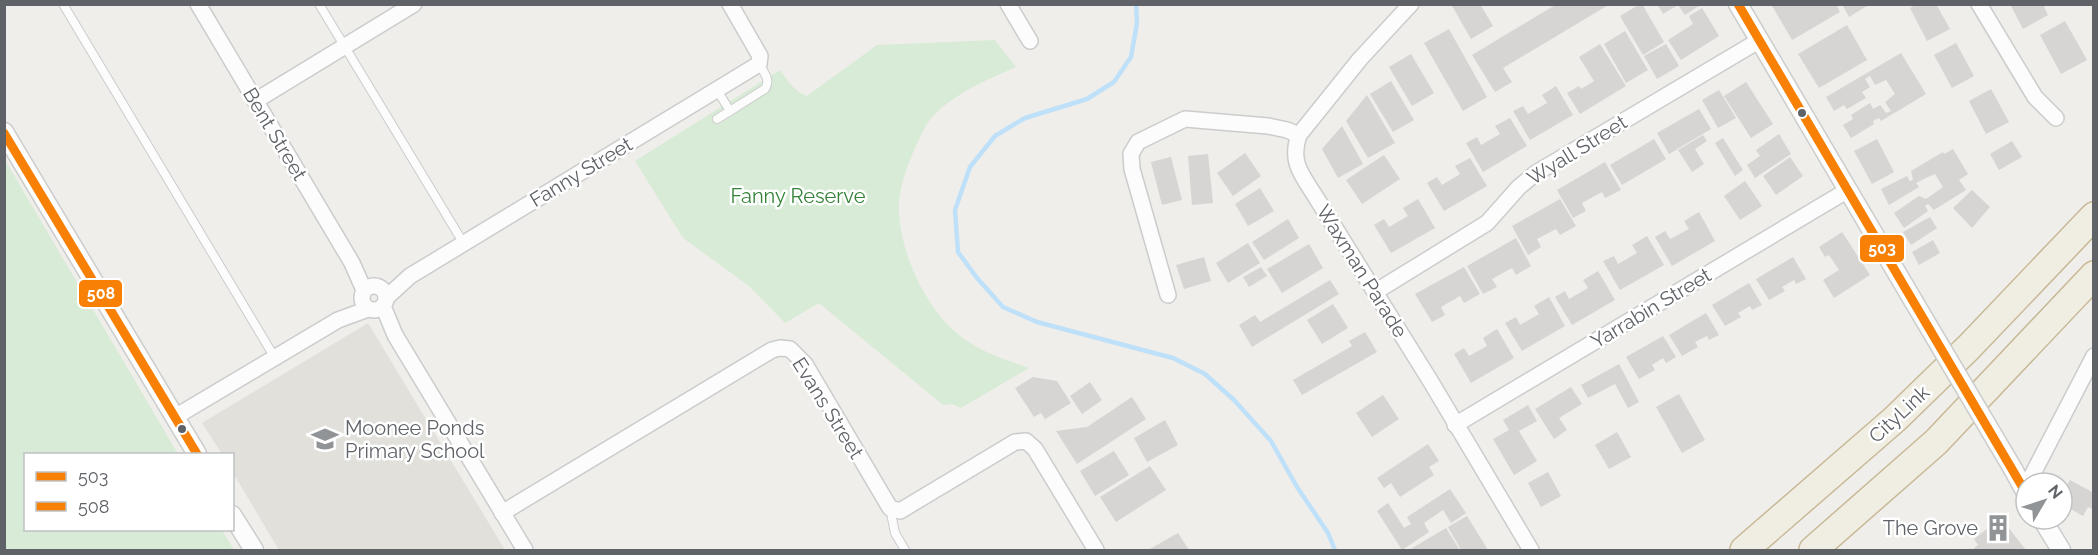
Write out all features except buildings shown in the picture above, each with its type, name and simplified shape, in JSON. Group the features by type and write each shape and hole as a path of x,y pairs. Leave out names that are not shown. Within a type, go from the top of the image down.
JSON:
{"highway":[{"path":"2050,262 2094,201"},
{"name":"CityLink","path":"1744,550 1894,419 1969,347 2094,216"},
{"path":"1813,550 1936,442 2094,275"}],"street":[{"name":"Bent Street","path":"198,4 525,550"},
{"path":"255,101 414,4"},
{"path":"730,4 760,56 755,67"},
{"path":"1008,4 1030,41"},
{"path":"1168,295 1132,169 1131,154 1138,142 1185,119 1268,126 1299,135 1360,59 1411,4"},
{"path":"1738,4 2014,471"},
{"path":"1979,4 2034,97 2056,117"},
{"name":"Wyall Street","path":"1374,292 1487,223 1519,187 1536,173 1760,40"},
{"name":"Fanny Street","path":"175,417 755,67"},
{"path":"4,132 196,453"},
{"name":"Waxman Parade","path":"1299,135 1294,149 1299,169 1431,382 1531,550"},
{"name":"Yarrabin Street","path":"1455,425 1848,190"},
{"name":"Evans Street","path":"502,513 772,350 780,348 790,349 804,364 890,508"},
{"path":"2035,471 2094,356"},
{"path":"890,508 900,511 1015,442 1026,441 1035,449 1096,550"},
{"path":"234,517 254,550"},
{"path":"2049,531 2061,550"}],"lane":[{"path":"63,4 275,358"},
{"path":"319,4 464,244"},
{"path":"717,119 765,88 767,78 755,67"},
{"path":"717,90 730,111"},
{"path":"890,508 895,533 905,550"}],"shaded area":[{"name":"Moonee Ponds Primary School","path":"368,323 505,550 279,550 234,475 234,453 221,453 202,423"}],"green space":[{"name":"Fanny Reserve","path":"995,40 1016,67 962,93 931,118 911,159 899,202 903,238 908,256 915,275 935,309 946,323 967,341 1029,368 961,408 952,404 943,405 819,303 785,323 749,286 683,238 635,161 780,70 795,88 807,96 877,45"},
{"path":"5,160 177,453 24,453 24,531 223,531 234,550 5,550"}],"waterway":[{"path":"1136,4 1137,23 1131,57 1114,82 1087,99 1025,118 995,136 970,167 955,210 958,252 1003,307 1037,322 1173,358 1205,374 1234,400 1271,441 1297,487 1328,533 1335,550"}],"transit line":[{"name":"503","path":"1738,4 2014,473"},
{"name":"508","path":"4,133 196,453"}],"place":[{"name":"Moonee Ponds Primary School","path":"325,439"},
{"name":"The Grove","path":"1998,528"}]}
